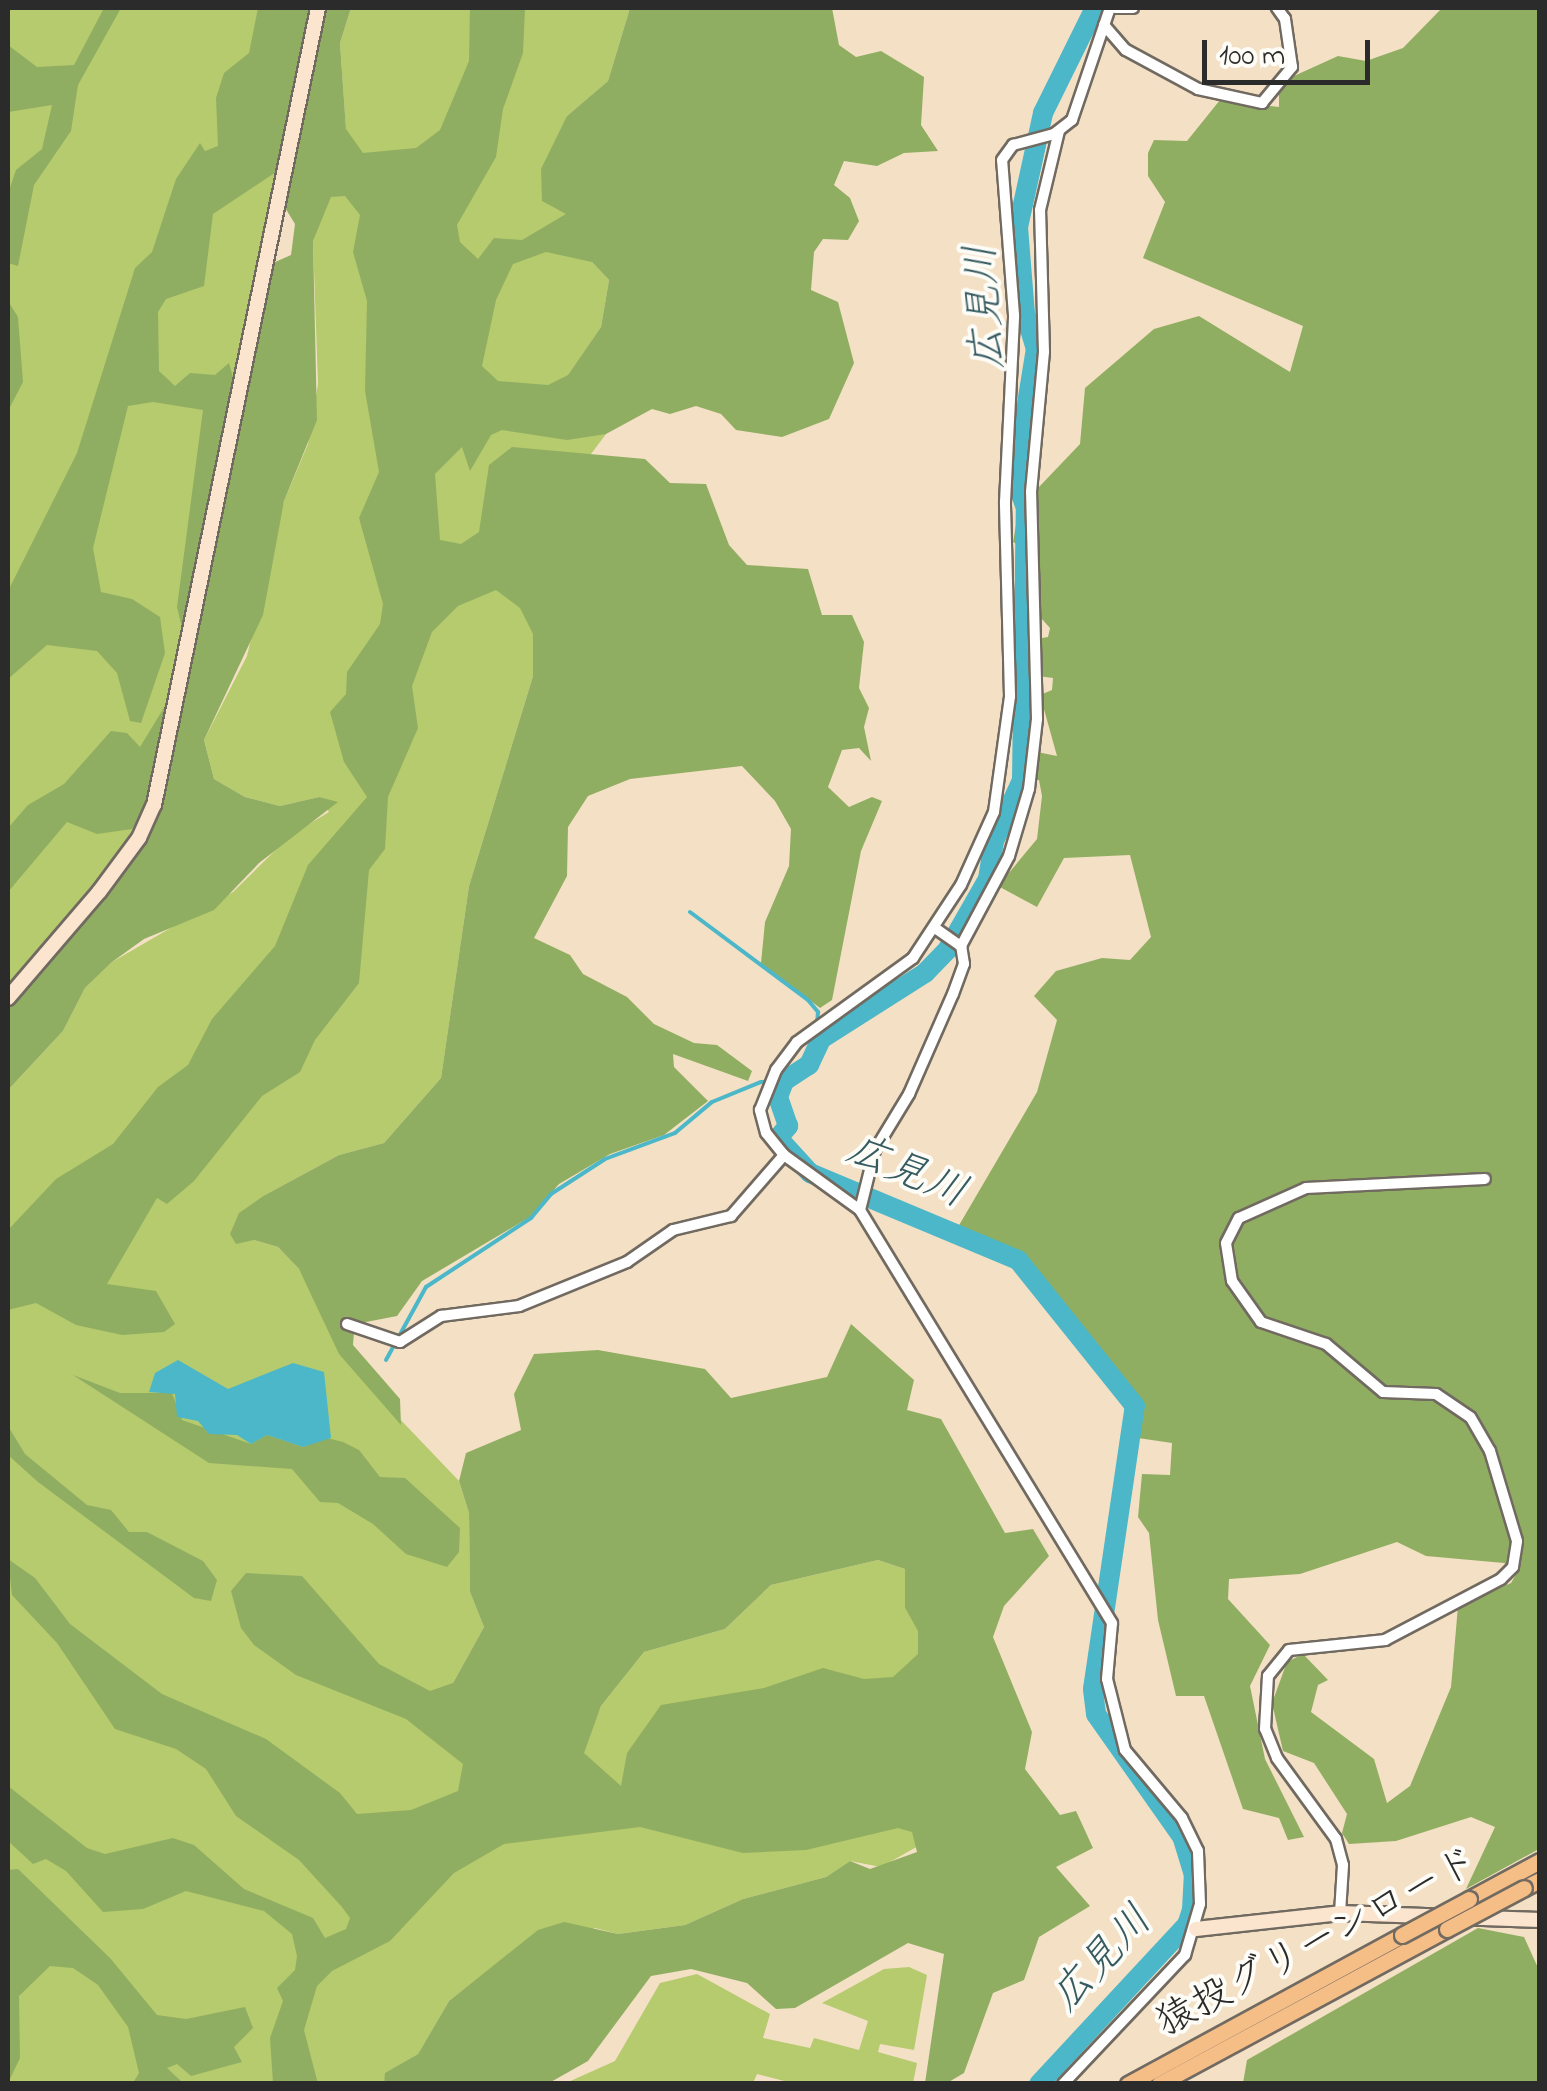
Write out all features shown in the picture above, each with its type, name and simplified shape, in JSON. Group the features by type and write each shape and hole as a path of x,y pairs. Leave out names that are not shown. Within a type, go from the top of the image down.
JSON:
{"main road":[{"name":"猿投グリーンロード","path":"1128,2084 1540,1861"},
{"name":"猿投グリーンロード","path":"1160,2084 1540,1880"}],"street":[{"path":"8,998 140,838 154,805 318,8"},
{"path":"861,1207 875,1150 909,1094 953,994 964,964 960,945 1016,839 1035,748 1029,546 1044,352 1038,243 1044,179 1057,133 1076,111 1112,8 1133,8"},
{"path":"1104,25 1126,50 1198,89 1262,103 1292,67 1285,20 1277,8"},
{"path":"1057,133 1008,149 1002,168 1014,315 1005,502 1008,721 994,812 937,930 913,958 797,1042 776,1070 760,1118 784,1156 861,1207 1112,1623 1107,1679 1113,1718 1125,1750 1182,1818 1198,1851 1196,1929 1185,1955 1063,2084"},
{"path":"937,930 960,945"},
{"path":"348,1324 396,1341 441,1316 519,1306 626,1262 673,1230 731,1216 784,1156"},
{"path":"1340,1913 1342,1865 1336,1839 1277,1758 1266,1729 1268,1676 1289,1650 1385,1640 1501,1579 1513,1567 1517,1541 1490,1451 1470,1417 1436,1394 1383,1392 1326,1344 1261,1322 1232,1281 1226,1243 1239,1218 1306,1188 1485,1178"},
{"path":"1196,1929 1340,1913 1540,1920"}],"green space":[{"path":"8,8 312,8 146,806 91,901 8,992"},
{"path":"104,8 121,8 78,85 71,131 34,185 18,266 8,263 8,193 16,170 42,149 52,105 8,112 8,45 37,67 74,65"},
{"path":"258,8 312,8 279,170 213,214 204,286 166,299 158,312 159,371 175,386 190,373 215,375 229,363 234,381 183,632 177,607 203,410 153,402 128,406 93,548 101,592 132,599 160,617 165,653 141,723 130,721 117,673 97,651 47,645 8,679 8,591 77,453 135,268 152,252 176,179 200,143 205,151 218,146 216,98 224,73 249,53"},
{"path":"323,8 351,8 340,43 346,129 363,153 416,148 440,130 469,61 470,8 525,8 523,53 503,109 496,157 457,225 460,242 478,259 494,238 522,240 566,214 542,201 541,169 567,116 608,81 630,8 832,8 839,45 856,57 881,51 924,77 921,125 938,151 904,153 877,166 844,161 834,185 850,198 859,221 848,240 823,239 814,252 811,290 838,302 854,363 829,419 782,437 736,430 721,414 696,406 670,414 652,409 606,434 567,440 502,430 491,435 470,471 462,447 435,474 440,540 461,544 479,532 489,465 512,447 645,459 670,483 706,484 729,545 747,565 808,569 822,615 852,615 864,642 859,688 869,708 864,727 871,761 859,748 842,750 828,787 849,807 872,797 882,801 861,851 832,1000 820,1008 761,963 765,922 789,866 791,829 775,801 742,766 630,779 588,796 568,827 567,876 534,938 570,955 583,974 627,997 654,1024 694,1043 717,1045 752,1071 748,1081 673,1054 674,1067 708,1101 664,1135 610,1154 559,1184 530,1217 422,1281 397,1316 366,1322 354,1332 353,1345 400,1399 401,1425 339,1354 299,1269 278,1247 254,1240 236,1244 230,1234 239,1213 265,1195 339,1155 384,1143 441,1078 469,886 533,676 533,634 520,608 496,590 458,606 432,632 412,686 418,728 388,797 385,849 369,870 359,983 315,1040 300,1072 262,1096 194,1181 167,1204 157,1198 107,1284 156,1291 175,1324 164,1332 122,1335 76,1325 36,1303 8,1310 8,1230 56,1179 113,1144 158,1087 188,1065 212,1019 275,946 308,865 367,797 344,762 330,712 346,694 347,672 380,624 383,604 359,518 379,472 365,391 367,301 353,252 360,215 345,196 331,197 313,241 317,420 284,501 263,615 204,740 214,779 245,797 280,806 319,797 338,802 259,863 214,910 144,939 112,962 85,988 63,1031 8,1090 8,1007 102,900 145,839 165,792 273,263 291,255 295,224 284,206","holes":["546,252 592,262 609,280 601,327 568,375 548,385 498,381 482,366 496,300 513,264"]},
{"path":"351,8 630,8 608,81 567,116 566,214 592,262 609,280 601,327 569,374 606,434 591,454 533,634 533,676 469,886 441,1078 384,1143 339,1155 265,1195 254,1240 278,1247 299,1269 375,1393 459,1481 469,1513 470,1592 484,1627 453,1683 583,1753 601,1706 644,1652 725,1629 771,1585 878,1560 905,1569 905,1608 918,1630 920,1845 881,1867 850,1861 826,1877 743,1899 685,1925 618,1934 595,1928 505,1957 449,2001 418,2054 386,2073 384,2083 8,2084 8,1090 63,1031 85,988 112,962 233,892 291,835 329,812 319,797 280,806 245,797 214,779 204,740 247,656 284,501 308,444 318,384 313,241 346,130 340,43"},
{"path":"1442,8 1539,8 1539,1849 1466,1889 1495,1827 1471,1817 1396,1841 1349,1844 1342,1833 1347,1814 1314,1763 1283,1751 1272,1703 1287,1662 1303,1654 1328,1680 1318,1685 1311,1712 1374,1759 1387,1803 1410,1786 1451,1687 1458,1606 1511,1583 1518,1571 1504,1563 1426,1556 1397,1542 1300,1574 1229,1579 1228,1599 1270,1645 1250,1686 1265,1759 1304,1837 1288,1840 1279,1818 1243,1809 1204,1696 1176,1696 1158,1620 1149,1533 1138,1517 1142,1474 1170,1475 1172,1443 1138,1438 1140,1406 1130,1390 1023,1259 958,1227 1037,1092 1057,1020 1034,996 1056,971 1102,958 1130,960 1151,937 1130,855 1064,858 1037,907 998,886 1037,839 1042,796 1039,780 1032,780 1037,752 1057,756 1040,695 1052,690 1053,678 1038,676 1036,639 1048,637 1050,628 1040,617 1040,557 1013,542 1019,508 1080,444 1085,388 1154,329 1199,316 1290,372 1303,326 1143,258 1165,202 1148,176 1148,153 1154,140 1187,141 1220,100 1279,107 1279,94 1294,76 1338,56 1366,61 1403,48"},
{"path":"8,301 18,317 23,382 8,411"},
{"path":"165,706 146,806 132,829 97,834 67,822 8,892 8,828 28,805 64,784 111,731 127,733 140,747"},
{"path":"851,1324 914,1380 907,1410 941,1419 1005,1533 1033,1529 1049,1556 1004,1606 993,1637 1032,1732 1025,1769 1060,1815 1076,1811 1093,1848 1056,1867 1090,1906 1039,1937 1024,1980 993,1993 964,2073 947,2083 925,2083 944,1954 908,1943 795,2008 776,2009 747,1983 691,1969 651,1976 588,2061 549,2083 384,2083 385,2073 418,2054 449,2001 538,1930 564,1922 618,1934 685,1925 743,1899 826,1877 850,1861 870,1869 917,1852 912,1832 898,1828 806,1850 743,1853 640,1827 504,1844 454,1873 390,1941 332,1971 317,1986 304,2030 318,2084 273,2083 270,2038 283,2001 277,1988 295,1970 297,1956 292,1934 264,1911 186,1891 143,1909 103,1912 66,1871 46,1859 33,1864 8,1841 8,1786 87,1848 105,1854 173,1838 194,1845 244,1889 313,1918 325,1938 346,1929 350,1918 299,1860 236,1816 206,1769 176,1749 115,1729 57,1643 12,1595 8,1559 35,1578 70,1624 162,1694 266,1739 340,1793 357,1814 411,1810 458,1791 463,1764 406,1719 296,1675 254,1645 241,1628 231,1591 246,1573 302,1576 379,1664 430,1691 453,1683 484,1627 470,1592 469,1513 459,1481 466,1453 521,1430 514,1394 534,1354 598,1350 705,1369 731,1398 827,1377","holes":["878,1560 905,1569 905,1608 918,1631 918,1654 893,1677 864,1679 823,1668 764,1688 661,1705 627,1753 621,1786 584,1753 601,1706 644,1652 725,1629 771,1585"]},
{"path":"73,1375 120,1393 172,1393 182,1420 251,1444 267,1435 303,1447 323,1437 343,1442 359,1450 380,1477 405,1478 460,1528 459,1552 447,1567 406,1554 373,1524 338,1503 320,1502 292,1469 209,1463"},
{"path":"8,1426 25,1454 87,1505 111,1510 129,1532 147,1532 203,1561 217,1580 211,1601 194,1598 38,1482 8,1455"},
{"path":"18,1869 110,1958 157,2015 186,2019 245,2007 253,2028 234,2047 242,2062 191,2076 177,2064 167,2068 183,2083 133,2083 139,2073 128,2027 98,1985 73,1968 50,1966 19,1996 20,2058 8,2083 8,1870"},
{"path":"1478,1928 1524,1937 1539,1970 1539,2083 1243,2083 1247,2060"},
{"path":"909,1967 927,1975 914,2050 880,2044 878,2052 917,2063 913,2083 792,2083 757,2074 753,2083 566,2083 615,2061 660,1983 697,1974 770,2014 763,2038 810,2048 814,2038 859,2050 868,2021 822,2003 884,1969"}],"water":[{"path":"178,1360 228,1389 293,1363 324,1372 331,1438 303,1447 267,1435 251,1444 237,1435 209,1434 198,1421 177,1417 175,1394 149,1392 155,1373"}],"waterway":[{"name":"広見川","path":"1039,2084 1187,1925 1192,1910 1194,1875 1183,1838 1096,1714 1093,1689 1135,1406 1018,1260 810,1173 778,1138 788,1126 778,1097 784,1081 809,1065 821,1039 925,973 948,949 988,879 994,841 1022,780 1026,508 1015,478 1036,349 1025,314 1018,227 1043,113 1095,8"},
{"path":"690,912 808,1000 818,1012 817,1023"},
{"path":"386,1360 426,1287 531,1218 551,1194 605,1159 675,1133 712,1102 761,1082 784,1081"}]}
